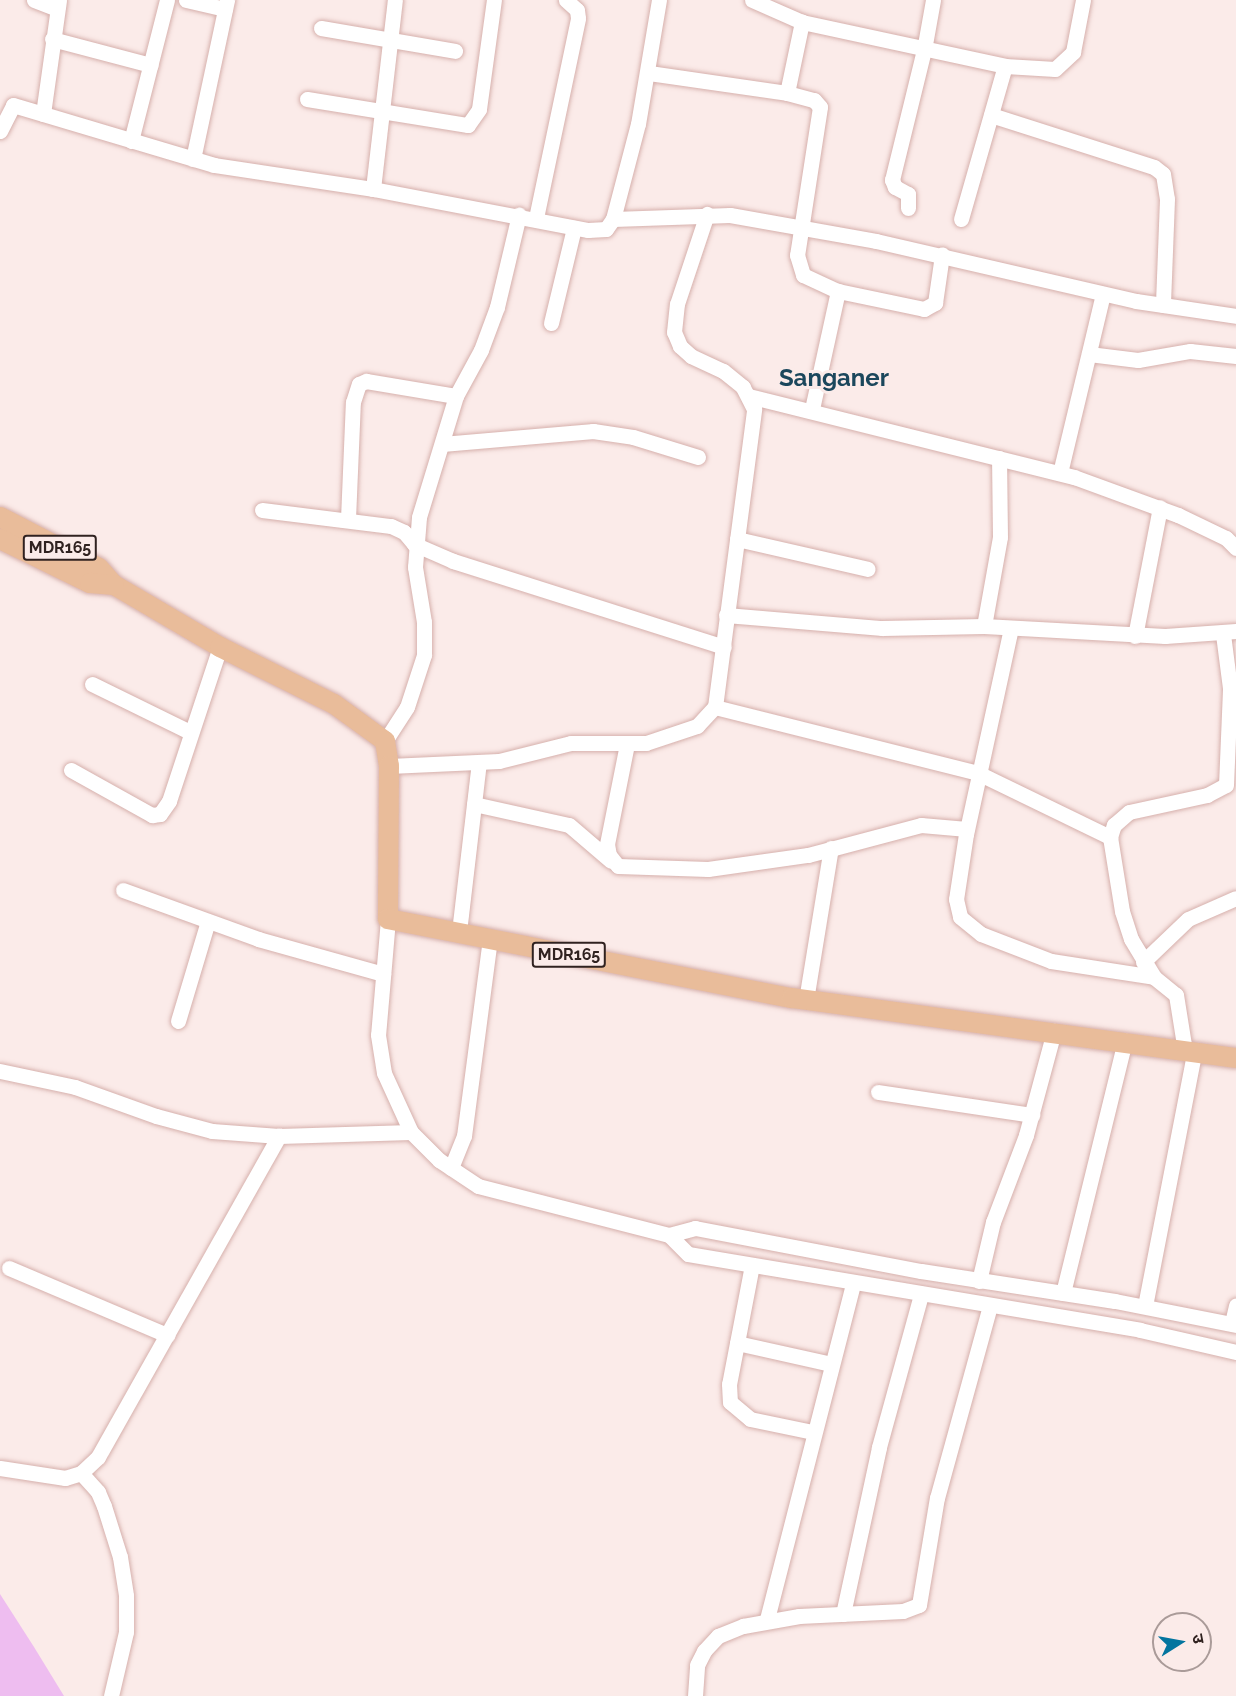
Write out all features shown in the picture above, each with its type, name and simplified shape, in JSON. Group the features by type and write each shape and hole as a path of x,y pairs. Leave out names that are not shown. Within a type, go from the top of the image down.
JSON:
{"main road":[{"name":"MDR165","path":"0,517 99,568 114,585 220,647 334,704 385,741"},
{"name":"MDR165","path":"0,539 90,583 114,585"},
{"path":"385,741 389,766 388,919"},
{"name":"MDR165","path":"388,919 806,1000 1054,1031 1236,1058"}],"street":[{"path":"34,0 58,4 43,114"},
{"path":"131,141 167,0"},
{"path":"186,0 226,4 193,159"},
{"path":"373,189 394,0"},
{"path":"307,99 460,124 475,120 494,0"},
{"path":"536,219 578,18 577,10 566,0"},
{"path":"0,131 7,103 193,159 373,189 598,231 606,229 613,219 649,73 659,0"},
{"path":"752,0 786,6 802,22 924,50 1005,66 1055,69 1065,63 1078,37 1083,0"},
{"path":"908,208 908,194 892,180 924,50 933,0"},
{"path":"786,93 802,22"},
{"path":"321,28 455,51"},
{"path":"52,39 151,64"},
{"path":"961,219 1005,66"},
{"path":"649,73 786,93 814,100 821,116 804,226 797,255 802,275 838,291 930,307 937,294 942,255"},
{"path":"991,116 1155,167 1162,174 1167,199 1163,305"},
{"path":"613,219 707,214 804,226 942,255 1103,294 1236,316"},
{"path":"389,766 479,763 518,758 571,743 627,744 683,732 697,726 715,707 754,409 749,396 723,371 690,356 680,346 674,332 677,304 707,214"},
{"path":"385,741 407,707 424,655 424,622 414,544 456,396 489,331 519,215"},
{"path":"552,323 574,228"},
{"path":"812,409 838,291"},
{"path":"1060,473 1103,294"},
{"path":"1089,354 1138,360 1190,351 1236,356"},
{"path":"348,519 353,402 359,384 366,381 456,396"},
{"path":"749,396 812,409 1060,473 1160,507 1226,538 1236,548"},
{"path":"442,444 593,431 633,437 698,457"},
{"path":"984,626 1000,537 999,458"},
{"path":"1135,636 1160,507"},
{"path":"262,510 391,526 404,532 414,544 453,561 724,647"},
{"path":"737,539 868,568"},
{"path":"726,615 882,628 984,626 1135,636 1229,633 1230,688 1226,785 1207,795 1129,813 1114,825 1110,837 1122,911 1143,962 1154,977 1176,995 1190,1052 1144,1306"},
{"path":"1011,628 978,773 956,899 966,924 1001,942 1070,966 1154,977"},
{"path":"71,770 152,814 160,814 168,801 220,647"},
{"path":"92,684 190,732"},
{"path":"715,707 978,773 1110,837"},
{"path":"613,863 607,844 627,744"},
{"path":"459,932 479,763"},
{"path":"474,804 569,825 613,863 627,867 692,871 831,848 921,825 967,829"},
{"path":"806,1000 831,848"},
{"path":"123,890 208,921 383,974"},
{"path":"1143,962 1188,919 1236,898"},
{"path":"388,919 378,1035 384,1073 411,1132 451,1168 478,1186 669,1235 695,1228 980,1281 1144,1306 1234,1324 1236,1305"},
{"path":"178,1021 208,921"},
{"path":"451,1168 466,1122 490,939"},
{"path":"980,1281 993,1222 1032,1115 1054,1031"},
{"path":"1063,1293 1125,1041"},
{"path":"0,1071 75,1087 156,1116 212,1131 279,1136 411,1132"},
{"path":"878,1092 1032,1115"},
{"path":"0,1468 47,1478 81,1473 98,1456 279,1136"},
{"path":"669,1235 688,1254 853,1284 1140,1330 1236,1352"},
{"path":"752,1265 728,1394 734,1408 750,1419 813,1432"},
{"path":"9,1268 167,1335"},
{"path":"767,1619 813,1432 853,1284"},
{"path":"843,1614 879,1447 921,1294"},
{"path":"695,1696 698,1665 704,1651 718,1636 767,1619 903,1611 919,1605 937,1498 990,1305"},
{"path":"737,1343 831,1364"},
{"path":"81,1473 98,1492 104,1506 120,1557 124,1586 126,1632 111,1696"}],"shaded area":[{"path":"0,1594 34,1647 64,1696 0,1696"}],"district":[{"name":"Sanganer","path":"834,378"}]}
